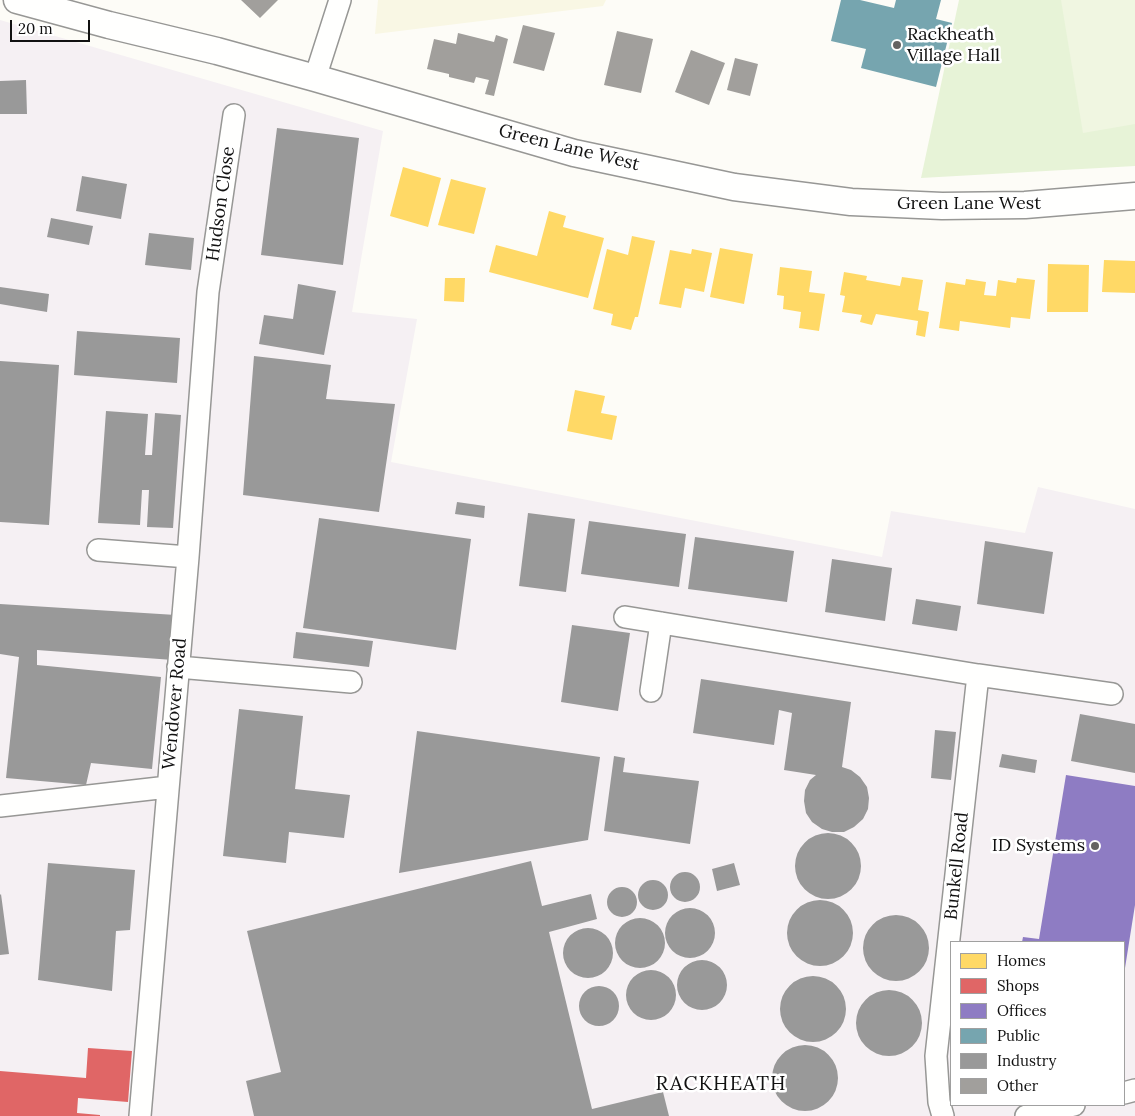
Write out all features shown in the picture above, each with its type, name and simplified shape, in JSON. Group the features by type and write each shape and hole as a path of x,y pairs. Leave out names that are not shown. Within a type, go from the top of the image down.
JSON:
{"street":[{"name":"Green Lane West","path":"17,0 316,78 574,153 734,187 850,202 942,206 1025,205 1135,196"},
{"path":"316,78 340,0"},
{"name":"Hudson Close","path":"208,292 234,115"},
{"name":"Wendover Road","path":"140,1116 188,557 208,292"},
{"path":"98,550 188,557"},
{"path":"625,617 978,675 1112,694"},
{"path":"651,691 662,623"},
{"path":"178,667 351,682"},
{"name":"Bunkell Road","path":"943,1116 939,1102 936,1056 978,675"},
{"path":"0,806 168,787"},
{"path":"1026,1116 1070,1106"}],"shaded area":[{"path":"378,0 606,0 603,6 375,34"},
{"path":"0,20 383,131 352,312 417,319 391,462 882,557 891,511 1025,533 1038,487 1135,509 1135,1116 0,1116"}],"green space":[{"path":"959,0 1135,0 1135,166 921,178"},
{"path":"1061,0 1135,0 1135,124 1083,133"}],"building: Homes":[{"path":"403,167 441,178 428,227 390,216"},
{"path":"451,179 486,188 474,234 438,225"},
{"path":"549,211 566,216 563,227 604,238 588,298 489,272 496,245 537,256"},
{"path":"632,236 655,241 638,317 635,317 631,330 611,325 613,314 593,309 607,249 628,255"},
{"path":"720,248 753,254 744,304 710,297"},
{"path":"692,249 712,253 704,292 685,288 681,308 659,304 670,250 691,254"},
{"path":"1104,260 1135,261 1135,293 1102,292"},
{"path":"1048,264 1089,265 1088,312 1047,312"},
{"path":"780,267 812,271 809,292 825,294 819,331 799,328 801,312 783,309 784,296 777,295"},
{"path":"844,272 867,276 866,280 900,286 902,277 923,280 918,310 929,312 925,337 916,335 918,321 876,314 872,325 860,322 862,315 842,312 845,296 840,295"},
{"path":"445,278 465,278 464,302 444,301"},
{"path":"1017,278 1035,280 1030,319 1011,317 1010,328 960,321 959,331 939,328 946,282 965,285 966,279 986,282 984,295 996,296 998,280 1016,283"},
{"path":"575,390 605,396 601,413 617,416 612,440 567,431"}],"building: Shops":[{"path":"88,1048 132,1051 128,1102 78,1098 77,1113 100,1116 0,1116 0,1071 86,1078"}],"building: Offices":[{"name":"ID Systems","path":"1066,775 1135,786 1135,905 1125,968 1125,941 1022,941 1023,937 1039,939"}],"building: Public":[{"name":"Rackheath Village Hall","path":"841,0 860,0 894,8 896,0 941,0 936,19 952,23 936,87 861,68 866,49 831,41"}],"building: Industry":[{"path":"26,80 27,114 0,114 0,81"},
{"path":"277,128 359,138 343,265 261,255"},
{"path":"82,176 127,184 121,219 76,211"},
{"path":"51,218 93,226 89,245 47,237"},
{"path":"149,233 194,238 191,270 145,265"},
{"path":"298,284 336,291 324,355 259,344 264,315 293,319"},
{"path":"0,287 49,294 47,312 0,304"},
{"path":"77,331 180,338 177,383 74,375"},
{"path":"254,356 331,365 326,399 395,404 379,512 243,495"},
{"path":"0,361 59,365 49,525 0,522"},
{"path":"106,411 148,414 145,455 152,455 155,413 181,415 173,528 147,527 149,490 142,490 140,525 98,523"},
{"path":"457,502 485,506 484,518 455,514"},
{"path":"528,513 575,519 566,592 519,586"},
{"path":"319,518 471,539 456,650 303,628"},
{"path":"589,521 686,534 679,587 581,574"},
{"path":"695,537 794,551 787,602 688,589"},
{"path":"985,541 1053,552 1044,614 977,604"},
{"path":"832,559 892,568 885,621 825,612"},
{"path":"916,599 961,606 957,631 912,624"},
{"path":"0,604 176,615 173,660 37,650 37,665 161,677 152,769 91,763 86,785 6,778 19,657 0,654"},
{"path":"572,625 630,633 618,711 561,702"},
{"path":"296,632 373,641 369,667 293,658"},
{"path":"701,679 851,702 842,767 851,770 860,777 867,787 868,809 863,819 854,827 844,832 832,832 822,829 812,822 806,813 804,801 805,790 810,780 816,775 784,770 792,713 779,710 774,745 693,733"},
{"path":"239,709 303,716 295,789 350,795 344,838 289,832 286,863 223,856"},
{"path":"1080,714 1135,724 1135,773 1071,761"},
{"path":"935,730 956,732 951,780 931,778"},
{"path":"417,731 600,757 588,840 399,873"},
{"path":"1002,754 1037,760 1035,773 999,767"},
{"path":"614,756 625,758 623,772 699,781 690,844 604,831"},
{"path":"828,833 840,836 851,843 858,854 861,866 858,878 851,889 840,896 828,899 816,896 805,889 798,878 795,866 798,854 805,843 816,836"},
{"path":"531,861 542,906 591,894 597,919 549,932 592,1109 663,1092 669,1116 254,1116 246,1081 281,1072 247,931"},
{"path":"48,863 135,870 130,930 116,931 112,991 38,980"},
{"path":"734,863 740,885 717,891 712,869"},
{"path":"685,872 691,873 699,881 699,893 691,901 685,902 679,901 671,893 670,887 671,881 679,873"},
{"path":"653,880 659,881 667,889 667,901 659,909 653,910 647,909 639,901 638,895 639,889 647,881"},
{"path":"622,887 628,888 636,896 636,908 628,916 622,917 616,916 608,908 607,902 608,896 616,888"},
{"path":"0,895 9,954 0,955"},
{"path":"820,900 832,903 843,910 850,921 853,933 850,945 843,956 832,963 820,966 808,963 797,956 790,945 787,933 790,921 797,910 808,903"},
{"path":"690,908 700,910 708,915 713,923 715,933 713,943 708,951 700,956 690,958 680,956 672,951 667,943 665,933 667,923 672,915 680,910"},
{"path":"896,915 908,918 919,925 926,936 929,948 926,960 919,971 908,978 896,981 884,978 873,971 866,960 863,948 866,936 873,925 884,918"},
{"path":"640,918 650,920 658,925 663,933 665,943 663,953 658,961 650,966 640,968 630,966 622,961 617,953 615,943 617,933 622,925 630,920"},
{"path":"588,928 598,930 606,935 611,943 613,953 611,963 606,971 598,976 588,978 578,976 570,971 565,963 563,953 565,943 570,935 578,930"},
{"path":"702,960 712,962 720,967 725,975 727,985 725,995 720,1003 712,1008 702,1010 692,1008 684,1003 679,995 677,985 679,975 684,967 692,962"},
{"path":"651,970 661,972 669,977 674,985 676,995 674,1005 669,1013 661,1018 651,1020 641,1018 633,1013 628,1005 626,995 628,985 633,977 641,972"},
{"path":"813,976 825,979 836,986 843,997 846,1009 843,1021 836,1032 825,1039 813,1042 801,1039 790,1032 783,1021 780,1009 783,997 790,986 801,979"},
{"path":"599,986 613,992 619,1006 613,1020 599,1026 585,1020 579,1006 585,992"},
{"path":"889,990 901,993 912,1000 919,1011 922,1023 919,1035 912,1046 901,1053 889,1056 877,1053 866,1046 859,1035 856,1023 859,1011 866,1000 877,993"},
{"path":"805,1045 817,1048 828,1055 835,1066 838,1078 835,1090 828,1101 817,1108 805,1111 793,1108 782,1101 775,1090 772,1078 775,1066 782,1055 793,1048"}],"building: Other":[{"path":"241,0 278,0 260,18"},
{"path":"523,25 555,33 544,71 513,63"},
{"path":"617,31 653,39 641,93 604,85"},
{"path":"458,33 494,42 496,35 508,39 494,96 485,94 489,80 476,77 474,83 427,69 434,39 456,44"},
{"path":"691,50 725,63 709,105 675,92"},
{"path":"735,58 758,64 750,96 727,90"}],"place":[{"name":"Rackheath Village Hall","path":"897,45"},
{"name":"ID Systems","path":"1095,846"}],"district":[{"name":"RACKHEATH","path":"721,1084"}]}
